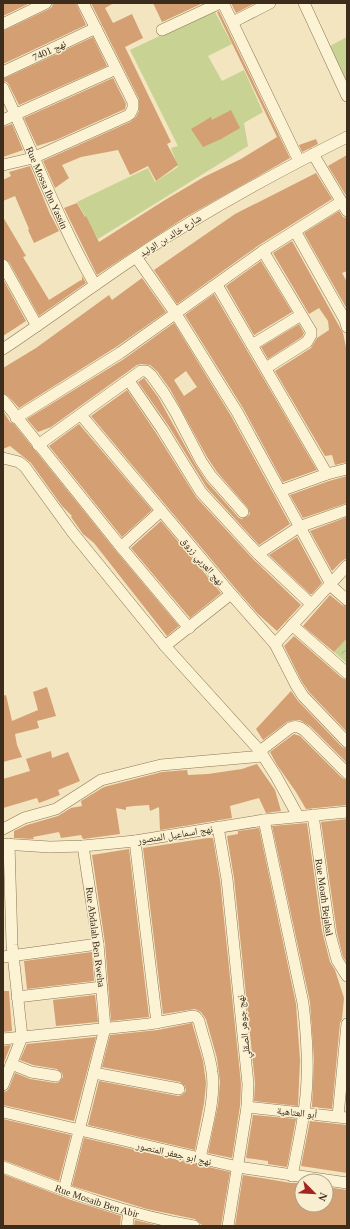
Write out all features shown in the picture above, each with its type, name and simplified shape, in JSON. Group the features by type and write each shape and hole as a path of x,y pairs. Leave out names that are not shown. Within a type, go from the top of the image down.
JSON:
{"street":[{"path":"3,24 46,3"},
{"path":"3,165 33,158 130,114 133,108 133,102 83,3"},
{"path":"162,30 222,3 233,22 299,161"},
{"path":"233,22 270,3"},
{"path":"304,3 347,96"},
{"name":"نهج 7401","path":"3,72 96,28"},
{"path":"3,120 15,113 116,69"},
{"name":"Rue Mossa Ibn Yassin","path":"3,88 65,228 95,285"},
{"name":"شارع خالد بن الوليد","path":"3,349 136,257 210,210 299,161 347,137"},
{"path":"16,418 120,353 294,231 344,207 313,154"},
{"path":"294,231 346,322"},
{"path":"263,252 311,331 311,335 306,342 266,368"},
{"path":"136,257 176,314 236,412 330,584 347,600"},
{"path":"3,265 37,326"},
{"path":"217,285 328,474"},
{"path":"252,345 301,315"},
{"path":"38,445 140,371 146,371 151,375 164,393 201,461 211,476 243,512"},
{"path":"129,380 162,429 201,492 258,554 311,604"},
{"path":"3,400 121,547 189,628"},
{"name":"نهج العربي زروق","path":"81,415 231,594 275,644 303,696 347,742"},
{"path":"3,458 19,462 25,467 73,533 165,646 262,754 298,816"},
{"path":"280,491 347,469"},
{"path":"258,554 299,527 347,510"},
{"path":"121,547 161,511"},
{"path":"275,644 347,566"},
{"path":"165,646 231,594"},
{"path":"292,625 347,673"},
{"path":"3,829 24,818 56,809 101,780 161,765 262,754 293,726 297,726 305,731 347,773"},
{"name":"نهج اسماعيل المنصور","path":"6,844 83,846 135,840 264,820 347,812"},
{"name":"Rue Moath Bejabal","path":"313,815 330,934 337,960 347,976"},
{"path":"264,820 303,1003 307,1051 307,1080 304,1112 292,1176"},
{"name":"نهج جوهر الصقلي","path":"218,827 227,879 247,1069 247,1106 228,1226"},
{"path":"135,840 157,1023"},
{"path":"3,1085 22,1037 17,997 8,956 6,844"},
{"name":"Rue Abdalah Ben Rweha","path":"64,1190 105,1028 98,944 83,846"},
{"path":"8,956 98,944"},
{"path":"17,997 102,987"},
{"path":"3,1039 157,1023 193,1016 196,1017 199,1021 213,1080 200,1159"},
{"path":"342,1117 347,1024"},
{"path":"11,1064 31,1072 56,1076"},
{"path":"94,1073 179,1089"},
{"name":"أبو العتاهية","path":"247,1106 342,1117"},
{"name":"نهج ابو جعفر المنصور","path":"3,1112 238,1167 347,1183"},
{"name":"Rue Mosaib Ben Abir","path":"3,1167 64,1190 161,1223 194,1226"},
{"path":"127,1226 129,1212"}],"green space":[{"path":"214,10 232,44 208,56 222,81 244,70 263,112 244,123 248,146 98,239 77,202 148,168 155,182 178,167 171,148 178,146 130,50"},
{"path":"347,37 347,85 328,47"},
{"path":"347,637 347,663 334,652"}],"building":[{"path":"3,3 30,3 3,16"},
{"path":"53,3 76,3 86,25 3,64 3,31 49,9 52,7"},
{"path":"91,3 114,3 105,8 113,23 132,14 143,38 125,47 171,142 167,144 178,165 156,181 148,166 130,175 118,150 81,157 62,165 69,178 55,188 43,161 130,122 136,117 139,111 139,99"},
{"path":"153,3 203,3 162,22"},
{"path":"231,3 255,3 236,13"},
{"path":"219,11 290,158 184,218 97,275 64,208 77,203 85,217 86,216 99,242 165,200 204,177 241,159 277,137 217,12"},
{"path":"93,37 107,66 19,105 9,85 7,82 3,81 3,79"},
{"path":"113,78 126,104 125,109 56,140 37,146 24,118"},
{"path":"231,110 240,128 203,147 191,129 211,117 212,120"},
{"path":"12,124 23,150 3,157 3,127"},
{"path":"316,139 318,144 302,152 299,145"},
{"path":"347,155 347,197 328,166"},
{"path":"30,166 50,214 59,231 34,243 15,196 3,201 3,180 11,176 9,172"},
{"path":"316,173 332,199 259,245 177,304 154,270 235,214"},
{"path":"339,211 343,217 347,218 347,271 342,273 347,282 347,309 304,233"},
{"path":"3,217 26,256 23,257 49,300 81,280 82,281 82,276 86,283 39,316 9,262 3,258"},
{"path":"292,241 343,333 347,352 347,462 335,465 332,455 325,456 275,371 311,348 317,338 329,330 328,321 319,308 309,314 273,253"},
{"path":"261,261 292,312 254,335 226,286"},
{"path":"142,278 166,312 116,347 19,408 8,396 3,393 3,368 36,348 109,295 112,300"},
{"path":"3,279 26,321 3,336"},
{"path":"214,294 317,470 283,482 243,408 185,315"},
{"path":"174,323 231,416 290,524 259,545 207,488 168,425 138,382 144,378 158,397 206,481 238,517 241,519 250,514 248,508 217,472 207,457 170,389 157,371 150,365 137,365 51,427 38,432 27,419 124,359","holes":["186,371 197,387 184,396 174,380"]},
{"path":"299,324 304,333 302,337 268,359 261,347"},
{"path":"127,390 196,497 253,559 301,605 277,631 257,613 236,589 91,416"},
{"path":"3,411 10,422 14,424 116,551 179,626 167,636 94,543 83,534 71,517 72,516 62,506 31,463 10,446 3,449"},
{"path":"79,424 152,510 122,537 49,446"},
{"path":"347,476 347,503 303,518 290,495"},
{"path":"347,517 347,558 332,571 310,531"},
{"path":"161,521 221,593 190,618 131,548"},
{"path":"297,537 322,583 312,594 310,594 269,555"},
{"path":"330,595 342,605 347,607 347,638 334,652 303,626"},
{"path":"294,636 342,678 347,680 347,732 309,692 302,682 284,646"},
{"path":"47,687 56,716 37,721 39,728 15,734 17,745 22,757 3,762 3,696 6,695 12,721 38,710 33,692"},
{"path":"291,691 298,701 342,747 347,749 347,763 310,726 300,720 287,722 263,740 256,729"},
{"path":"294,734 300,736 342,778 347,780 347,805 306,809 270,752"},
{"path":"51,751 52,758 68,752 80,781 58,790 60,795 39,803 37,798 3,808 3,779 30,771 26,759"},
{"path":"257,764 275,790 281,811 266,813 259,798 230,806 232,818 160,830 159,807 150,811 149,805 134,806 126,807 126,810 116,808 120,834 83,839 81,835 61,838 59,832 33,837 34,839 14,838 14,831 27,825 58,816 71,808 82,806 81,801 104,787 162,772 187,770 188,775 208,774 242,769"},
{"path":"347,819 347,963 343,957 337,933 321,822"},
{"path":"307,823 322,931 330,962 335,970 344,998 342,1019 340,1023 332,1109 312,1107 314,1060 310,1002 272,826"},
{"path":"259,828 296,1004 300,1060 298,1106 254,1101 255,1083 234,878 227,836 238,834 238,831"},
{"path":"213,838 220,880 241,1084 240,1106 232,1158 208,1153 218,1105 220,1082 217,1058 206,1019 201,1012 195,1009 163,1014 143,848"},
{"path":"129,849 149,1017 111,1021 105,943 92,855"},
{"path":"92,952 94,981 27,989 24,961"},
{"path":"3,991 9,991 12,1031 3,1032"},
{"path":"95,995 98,1022 56,1026 53,1000"},
{"path":"192,1023 203,1061 206,1083 204,1103 195,1150 88,1125 99,1081 178,1096 182,1095 186,1091 185,1086 180,1082 102,1067 110,1035 158,1030"},
{"path":"96,1037 74,1121 3,1105 3,1092 7,1091 9,1088 15,1073 30,1079 55,1083 59,1082 63,1077 62,1073 57,1069 33,1065 20,1060 27,1044"},
{"path":"11,1045 4,1062 3,1066 3,1046"},
{"path":"253,1115 296,1119 287,1167 268,1164 268,1161 246,1158"},
{"path":"3,1119 71,1135 59,1181 3,1160"},
{"path":"310,1121 347,1125 347,1173 301,1166"},
{"path":"84,1138 230,1172 221,1226 203,1226 195,1219 147,1209 72,1186"},
{"path":"3,1174 71,1200 121,1216 120,1226 3,1226"},
{"path":"243,1175 294,1183 294,1213 334,1213 334,1188 347,1190 347,1226 235,1226"},
{"path":"135,1220 156,1225 156,1226 134,1226"}]}
